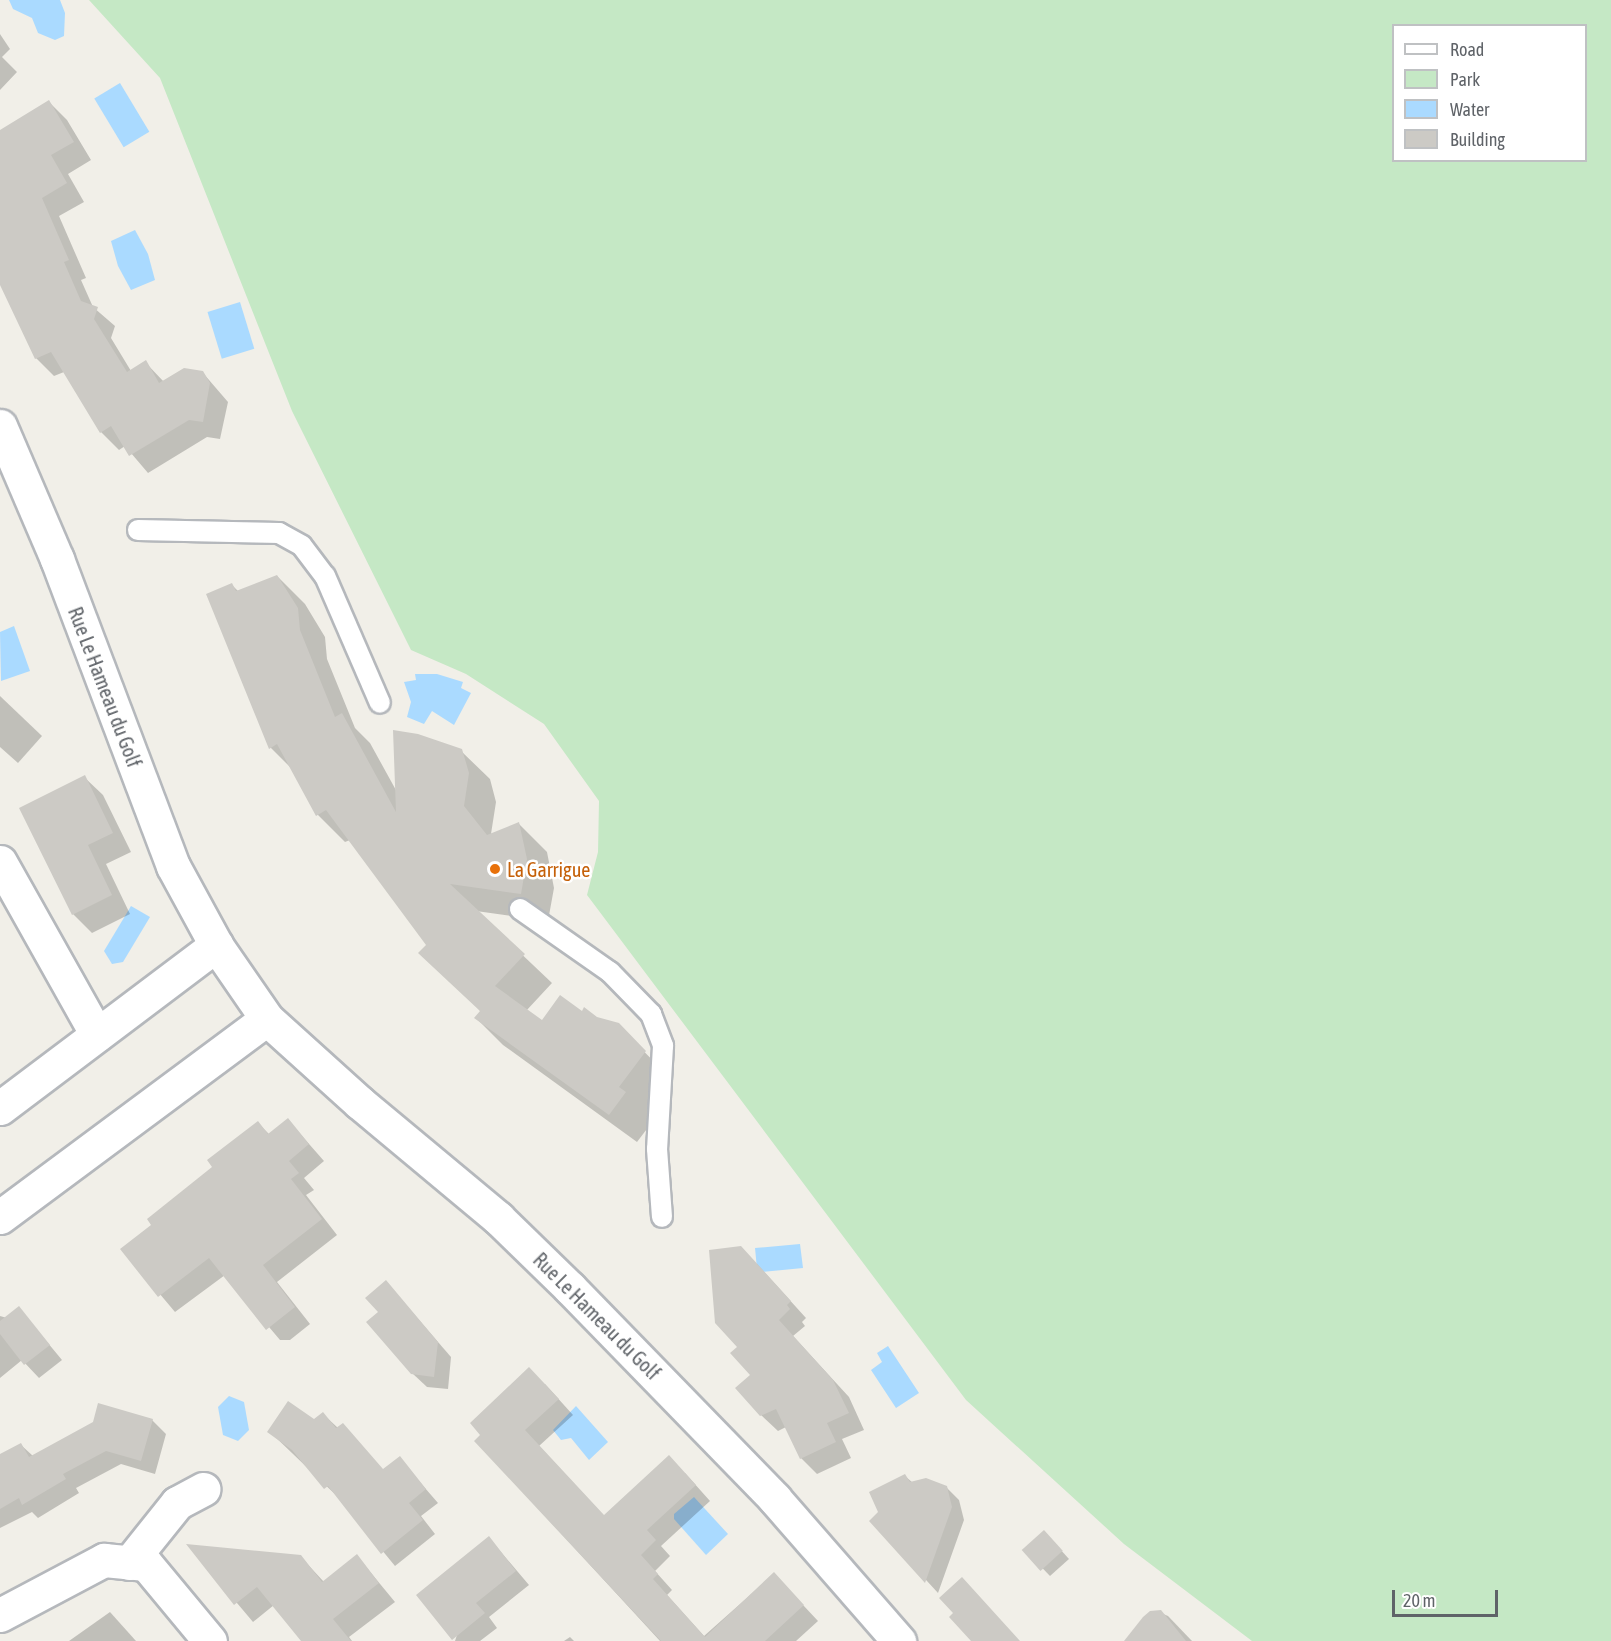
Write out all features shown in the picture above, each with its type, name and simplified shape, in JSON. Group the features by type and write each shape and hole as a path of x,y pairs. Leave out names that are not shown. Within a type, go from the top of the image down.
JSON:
{"street":[{"name":"Rue Le Hameau du Golf","path":"0,426 57,559 173,866 216,945 267,1019 360,1103 498,1218 570,1288 775,1499 899,1641"},
{"path":"0,862 97,1035"},
{"path":"0,1108 216,945"},
{"path":"0,1217 267,1019"},
{"path":"129,1563 177,1503 203,1489"},
{"path":"0,1615 104,1560 146,1564 210,1641"}],"lane":[{"path":"138,530 279,532 302,546 325,576 380,704"},
{"path":"520,909 610,972 651,1014 663,1046 657,1149 662,1216"}],"green space":[{"path":"89,0 1611,0 1611,1641 1252,1641 1124,1544 966,1400 587,895 598,852 599,801 544,724 466,674 411,650 292,411 160,78"}],"water":[{"path":"9,0 60,0 65,13 64,36 55,40 38,33 32,18 13,9"},
{"path":"120,83 149,132 124,147 94,98"},
{"path":"135,230 148,254 155,280 131,290 118,266 111,241"},
{"path":"240,302 254,349 222,359 207,312"},
{"path":"14,626 30,671 1,681 0,632"},
{"path":"415,674 437,674 463,682 461,688 471,693 454,725 432,711 424,724 407,717 411,702 404,682 416,680"},
{"path":"131,906 150,917 123,962 112,964 104,951"},
{"path":"800,1244 803,1268 761,1272 757,1269 755,1248"},
{"path":"888,1346 919,1393 896,1408 871,1370 882,1362 877,1353"},
{"path":"229,1396 244,1402 249,1430 238,1441 223,1435 218,1407"},
{"path":"576,1406 608,1442 589,1460 571,1438 561,1440 553,1430"},
{"path":"694,1497 728,1534 706,1555 674,1519 674,1514"}],"building":[{"path":"49,100 74,142 51,155 67,183 42,198 69,260 64,262 81,301 98,307 94,319 127,372 146,360 159,383 184,368 203,371 210,383 203,422 189,420 129,456 111,426 100,433 51,352 35,359 0,285 0,130"},
{"path":"277,575 298,608 300,630 335,717 342,713 396,812 393,730 418,734 462,749 469,773 464,806 487,835 519,822 527,859 521,894 450,884 525,954 495,986 542,1020 560,995 582,1011 584,1007 597,1017 619,1023 646,1051 619,1087 626,1092 609,1115 474,1018 480,1011 418,953 426,945 326,810 316,816 277,744 269,749 206,594 232,583 236,591"},
{"path":"85,775 113,833 88,845 112,895 72,915 19,808"},
{"path":"288,1118 309,1144 289,1161 299,1173 291,1179 322,1219 263,1265 295,1307 266,1330 209,1258 158,1297 120,1249 151,1225 147,1219 212,1167 207,1160 258,1121 268,1134"},
{"path":"741,1246 791,1301 787,1305 790,1309 779,1320 833,1380 849,1413 827,1423 836,1442 800,1459 776,1409 760,1416 735,1388 750,1375 730,1353 737,1347 715,1323 709,1250"},
{"path":"386,1280 438,1342 434,1377 411,1374 366,1322 378,1312 365,1298"},
{"path":"19,1306 50,1345 24,1365 0,1334 0,1321"},
{"path":"529,1367 559,1399 525,1430 604,1515 669,1455 696,1485 647,1530 656,1540 641,1555 658,1574 653,1579 705,1637 774,1572 804,1605 765,1641 661,1641 474,1441 480,1435 470,1423"},
{"path":"288,1401 314,1419 323,1412 336,1428 343,1423 383,1469 400,1456 426,1489 409,1503 423,1520 381,1554 328,1486 324,1489 292,1450 267,1432"},
{"path":"98,1403 153,1419 141,1461 106,1451 63,1474 66,1479 22,1505 19,1498 0,1509 0,1454 21,1443 29,1457 93,1422"},
{"path":"905,1474 910,1482 926,1478 947,1486 952,1507 925,1583 869,1521 878,1512 869,1492"},
{"path":"1044,1530 1063,1551 1040,1571 1022,1550"},
{"path":"489,1536 516,1571 476,1603 485,1613 452,1640 416,1595"},
{"path":"186,1544 301,1555 322,1582 357,1554 379,1583 333,1619 351,1641 301,1641 257,1587 234,1605"},
{"path":"962,1577 1020,1641 971,1641 949,1617 953,1613 939,1598"},
{"path":"1161,1610 1186,1641 1124,1641 1150,1611"}],"place":[{"name":"La Garrigue","path":"495,869"}]}
